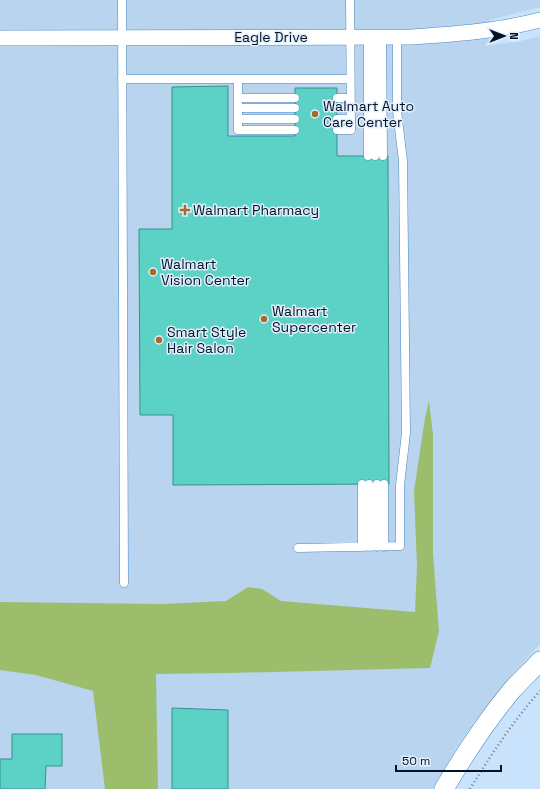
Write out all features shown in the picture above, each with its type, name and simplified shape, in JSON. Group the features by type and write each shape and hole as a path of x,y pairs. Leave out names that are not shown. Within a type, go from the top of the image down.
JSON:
{"street":[{"name":"Eagle Drive","path":"0,38 380,37 462,34 508,28 540,20"},
{"path":"444,789 471,745 512,691 540,661"}],"lane":[{"path":"122,0 124,583"},
{"path":"337,130 351,130 350,0"},
{"path":"380,37 376,156 380,37"},
{"path":"298,548 400,546 400,485 406,433 403,162 397,111 380,37"},
{"path":"238,79 238,130 295,130"},
{"path":"122,80 350,79"},
{"path":"238,98 295,98"},
{"path":"337,98 350,98"},
{"path":"238,108 295,108"},
{"path":"337,108 350,108"},
{"path":"238,119 295,119"},
{"path":"337,119 351,119"},
{"path":"373,547 373,484 373,547"}],"path":[{"path":"470,789 489,758 520,714 540,691"}],"shaded area":[{"path":"0,0 540,0 540,7 489,20 489,45 517,42 540,36 540,644 474,722 457,747 434,789 0,789"}],"green space":[{"path":"429,401 433,435 433,554 439,631 430,668 156,674 158,789 105,789 93,691 36,675 0,670 0,602 162,604 226,601 248,587 262,589 281,601 415,612 417,566 414,491"}],"building":[{"name":"Walmart Supercenter","path":"228,86 228,136 295,136 295,88 337,88 337,156 388,156 389,484 173,485 173,415 140,415 139,229 172,229 172,87"},
{"path":"172,708 228,710 228,789 172,789"},
{"path":"12,734 62,734 62,766 46,766 45,789 0,789 0,759 12,759"}],"place":[{"name":"Walmart Auto Care Center","path":"315,114"},
{"name":"Walmart Pharmacy","path":"185,210"},
{"name":"Walmart Vision Center","path":"153,272"},
{"name":"Walmart Supercenter","path":"264,319"},
{"name":"Smart Style Hair Salon","path":"159,340"}]}
